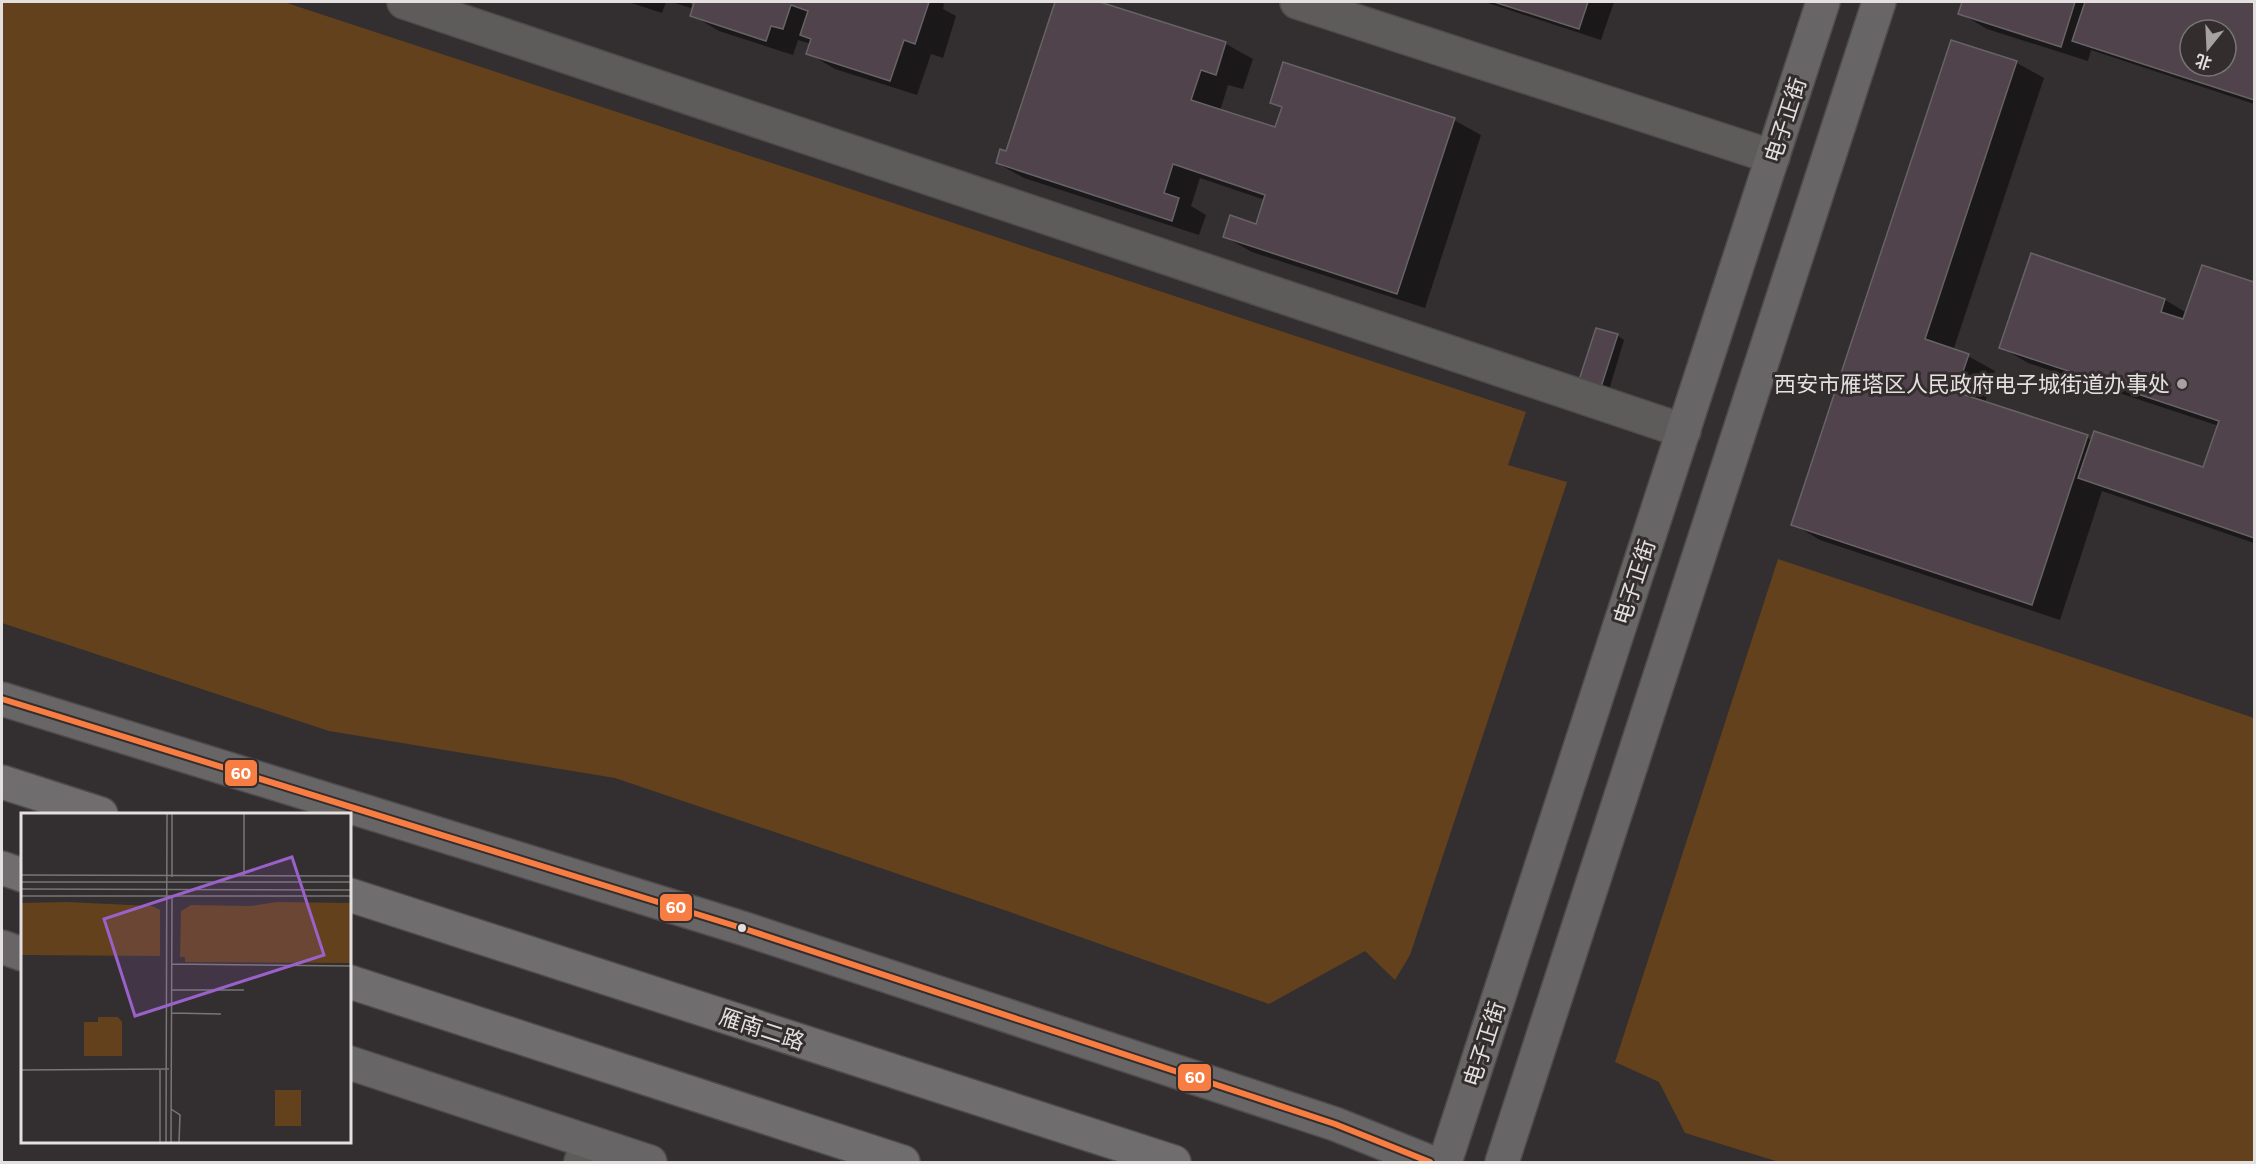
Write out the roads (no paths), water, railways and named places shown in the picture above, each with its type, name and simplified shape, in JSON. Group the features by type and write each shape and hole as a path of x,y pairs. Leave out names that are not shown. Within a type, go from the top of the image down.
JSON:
{"main road":[{"name":"电子正街","path":"1445,1162 1824,2"},
{"path":"1502,1162 1879,2"},
{"path":"2,699 745,930 1335,1124 1430,1162"},
{"path":"2,782 98,813"},
{"path":"2,868 21,875"},
{"name":"雁南二路","path":"351,895 1174,1162"},
{"path":"2,947 21,954"},
{"path":"351,982 903,1162"},
{"path":"351,1063 585,1152 650,1162"}],"street":[{"path":"404,2 1684,431"},
{"path":"1298,2 1773,157"}],"place":[{"name":"西安市雁塔区人民政府电子城街道办事处","path":"2182,384"}]}
